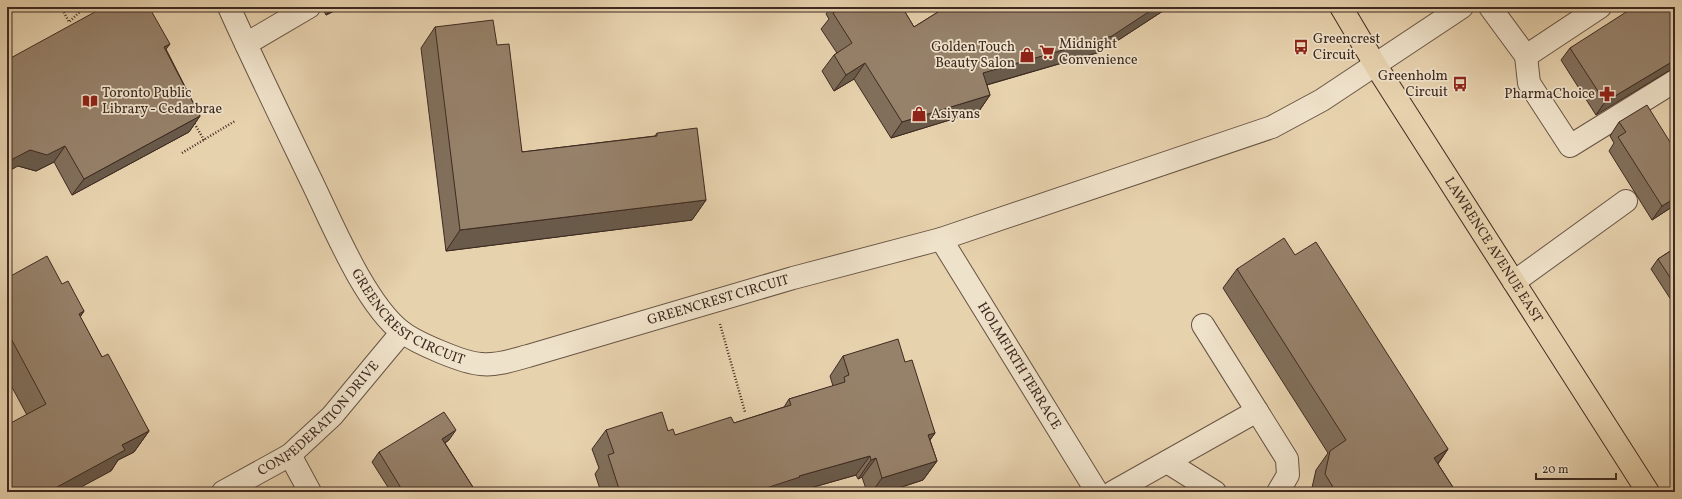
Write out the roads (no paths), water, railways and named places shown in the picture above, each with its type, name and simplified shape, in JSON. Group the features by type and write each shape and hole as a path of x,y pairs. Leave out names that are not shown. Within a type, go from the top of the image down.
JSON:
{"main road":[{"name":"LAWRENCE AVENUE EAST","path":"1341,7 1376,66 1648,492"}],"street":[{"name":"GREENCREST CIRCUIT","path":"229,7 324,207 364,286 380,309 402,332 424,344 459,358 481,364 505,362 794,278 941,239 1272,127 1322,100 1376,66"},
{"path":"246,44 308,7"},
{"path":"1376,66 1462,7"},
{"path":"1490,7 1526,56 1529,83 1570,146 1675,81"},
{"path":"1526,56 1600,7"},
{"path":"1514,282 1626,201"},
{"name":"HOLMFIRTH TERRACE","path":"941,239 1098,492"},
{"path":"1203,325 1288,459 1288,475 1278,492"},
{"name":"CONFEDERATION DRIVE","path":"223,492 290,455 332,416 402,332"},
{"path":"1113,492 1257,411"},
{"path":"290,455 310,492"},
{"path":"1166,462 1215,492"}],"place":[{"name":"Greencrest Circuit","path":"1301,47"},
{"name":"Midnight Convenience","path":"1047,52"},
{"name":"Golden Touch Beauty Salon","path":"1027,55"},
{"name":"Greenholm Circuit","path":"1460,84"},
{"name":"PharmaChoice","path":"1607,94"},
{"name":"Toronto Public Library - Cedarbrae","path":"90,101"},
{"name":"Asiyans","path":"919,114"}]}
